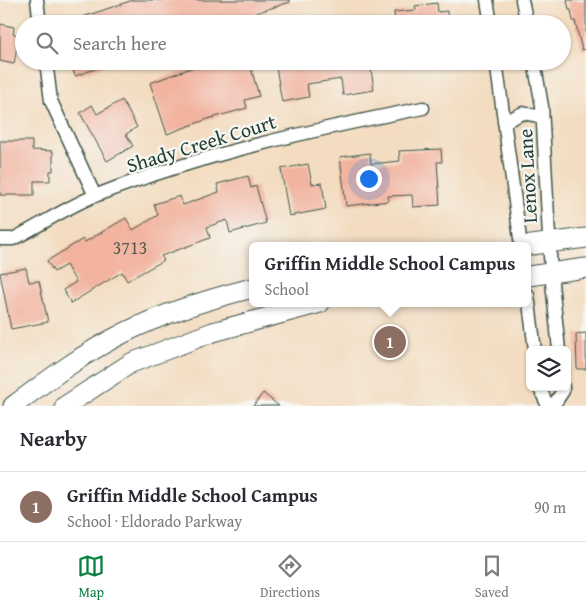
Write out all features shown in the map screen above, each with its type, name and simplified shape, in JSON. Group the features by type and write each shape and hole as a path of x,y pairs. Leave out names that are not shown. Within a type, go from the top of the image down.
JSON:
{"main road":[{"path":"531,245 586,238"},
{"path":"531,276 586,268"},
{"path":"13,406 59,371 126,332 222,296 249,289"},
{"path":"65,406 131,363 213,332 305,307"}],"street":[{"path":"37,0 39,15"},
{"path":"487,0 490,15"},
{"path":"522,0 525,15"},
{"path":"47,70 51,101 95,196"},
{"name":"Lenox Lane","path":"497,70 521,242"},
{"name":"Lenox Lane","path":"535,70 542,117 551,273 559,346"},
{"name":"Shady Creek Court","path":"0,239 13,239 95,196 182,165 292,135 423,108"},
{"path":"504,122 523,113 542,117"},
{"path":"530,307 534,346"},
{"path":"542,391 548,406"},
{"path":"553,406 563,391"}],"building":[{"path":"133,0 290,0 290,2 256,13 257,15 89,15"},
{"path":"567,0 586,0 586,49 582,50 575,21 573,21"},
{"path":"437,3 438,12 447,11 447,15 394,15 394,12 416,10 415,6"},
{"path":"0,24 14,27 15,58 14,64 0,61"},
{"path":"73,70 92,70 75,76"},
{"path":"186,70 252,70 259,96 245,100 247,108 208,119 167,134 150,83"},
{"path":"277,70 371,70 374,90 343,95 341,79 307,84 309,97 282,102"},
{"path":"122,100 137,127 126,134 133,146 107,161 80,113 92,105 97,114"},
{"path":"0,141 32,141 32,150 53,151 53,171 50,171 50,181 34,181 34,195 0,195"},
{"path":"441,149 442,162 437,162 440,205 413,207 412,195 388,196 389,201 346,206 340,157 370,153 371,164 400,161 399,151"},
{"path":"308,164 312,184 322,183 326,209 289,216 281,169"},
{"path":"248,176 251,188 256,186 266,223 230,233 227,220 207,227 210,238 161,256 164,260 127,281 122,272 71,303 63,290 76,282 66,265 54,272 47,261 83,239 85,242 126,218 133,230 158,215 154,204 180,196 183,205 219,192 217,184"},
{"path":"26,268 29,282 39,281 48,322 11,329 0,273"},
{"path":"586,333 586,369 577,369 576,334"},
{"path":"263,393 279,406 253,406"}],"place":[{"name":"Griffin Middle School Campus","path":"390,342"}]}
